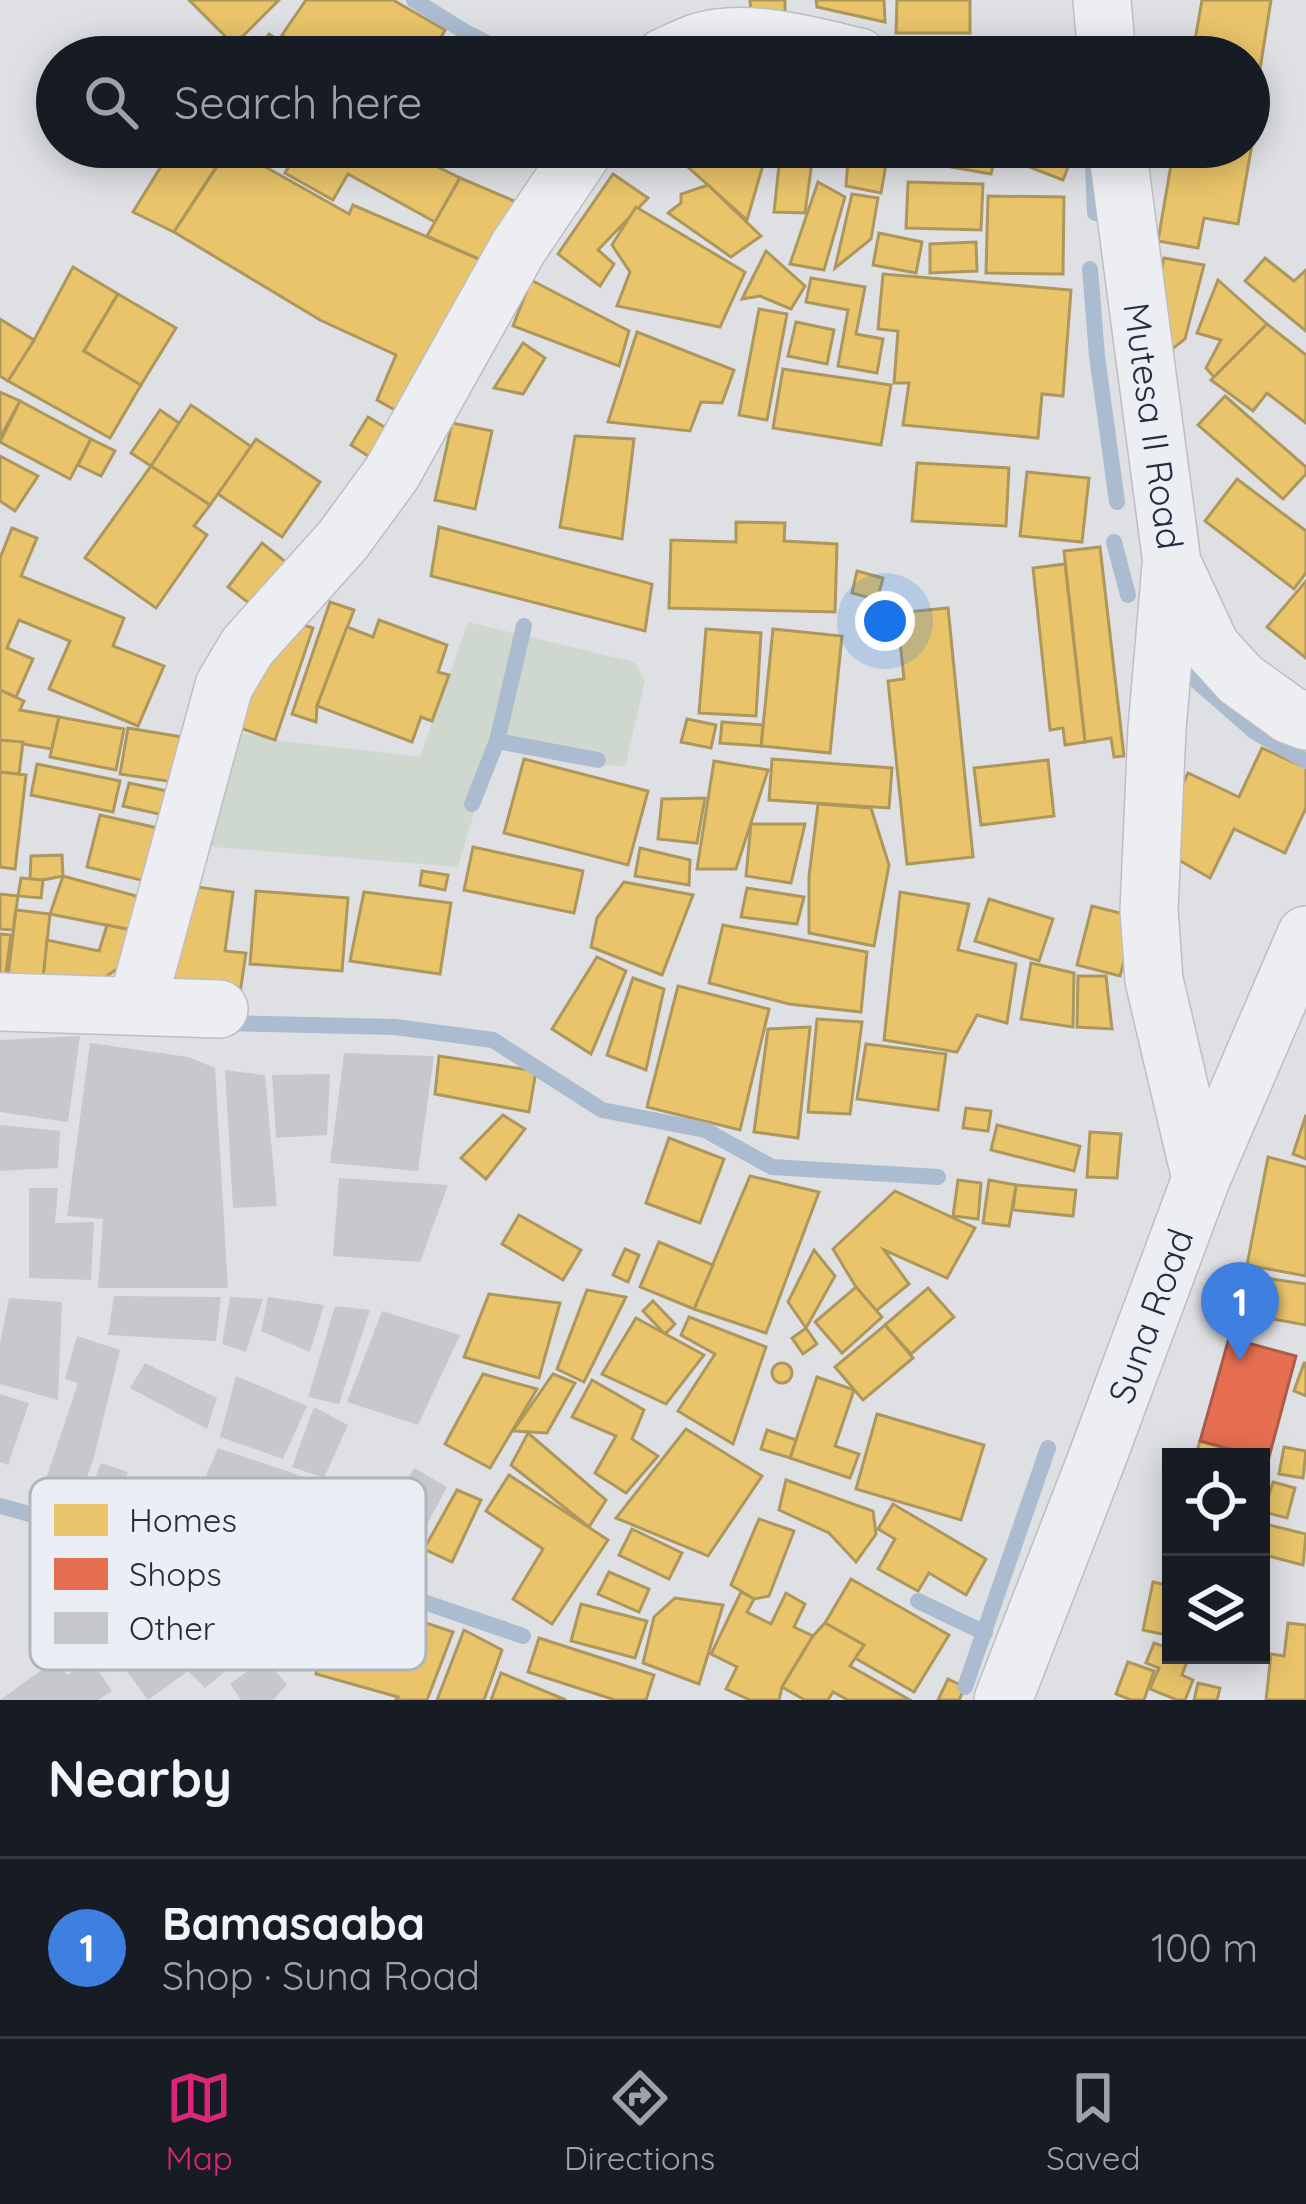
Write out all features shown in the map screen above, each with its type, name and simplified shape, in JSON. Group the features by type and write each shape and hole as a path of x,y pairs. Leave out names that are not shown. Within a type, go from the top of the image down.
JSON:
{"street":[{"path":"1102,0 1105,36"},
{"path":"137,1005 224,686 247,647 370,507 518,248 572,168"},
{"name":"Mutesa II Road","path":"1120,168 1172,563 1210,646 1240,679 1306,721"},
{"path":"1172,563 1157,729 1149,910 1154,980 1201,1179"},
{"name":"Suna Road","path":"1003,1700 1201,1179 1306,935"},
{"path":"0,1002 219,1010"}],"shaded area":[{"path":"468,622 634,662 645,680 625,767 493,748 458,867 190,845 226,730 420,757"}],"building: Homes":[{"path":"189,0 279,0 243,36 225,36"},
{"path":"306,0 393,0 445,30 442,36 282,35"},
{"path":"750,0 785,0 785,17 751,17"},
{"path":"816,0 884,0 885,22 817,7"},
{"path":"897,0 970,0 970,33 896,33"},
{"path":"1202,0 1271,0 1265,36 1196,36"},
{"path":"160,168 215,168 174,232 133,212"},
{"path":"216,168 267,168 349,214 353,205 495,266 411,419 377,400 396,355 320,320 174,232"},
{"path":"288,168 440,168 460,178 435,222 348,174 333,200 285,173"},
{"path":"689,168 762,168 747,220"},
{"path":"779,168 811,168 805,213 774,212"},
{"path":"847,168 885,168 881,193 846,186"},
{"path":"957,168 993,168 991,174"},
{"path":"1032,168 1068,168 1063,180"},
{"path":"1170,168 1248,168 1238,224 1204,218 1198,248 1158,241"},
{"path":"613,174 648,198 598,250 614,264 600,286 558,254"},
{"path":"460,178 526,206 495,266 427,236"},
{"path":"818,182 845,197 824,270 790,264"},
{"path":"908,182 983,184 981,230 906,228"},
{"path":"708,185 761,236 731,257 668,213 681,203 681,194"},
{"path":"852,194 878,198 871,239 835,268"},
{"path":"988,196 1064,197 1063,274 986,273"},
{"path":"636,207 745,272 720,327 617,306 630,272 612,245"},
{"path":"879,233 922,242 916,273 873,265"},
{"path":"976,242 977,271 930,273 930,244"},
{"path":"766,251 805,286 791,309 760,296 742,299"},
{"path":"1164,258 1204,265 1185,339 1166,354 1153,306"},
{"path":"1265,258 1294,281 1306,270 1306,331 1245,281"},
{"path":"73,267 118,294 84,351 141,385 110,438 8,381"},
{"path":"883,274 1071,290 1063,396 1042,394 1038,438 903,425 909,383 894,383 898,331 878,329"},
{"path":"811,278 865,287 856,334 883,339 877,373 838,366 848,310 806,302"},
{"path":"531,280 629,331 619,366 513,326"},
{"path":"1218,280 1267,324 1214,377 1206,368 1221,340 1197,333"},
{"path":"118,294 176,328 141,385 84,351"},
{"path":"759,309 787,314 767,420 739,415"},
{"path":"0,319 34,340 8,381 0,376"},
{"path":"796,322 834,330 827,364 788,356"},
{"path":"1267,324 1306,355 1306,423 1267,393 1253,411 1211,380"},
{"path":"637,332 734,370 722,403 701,402 690,431 608,422"},
{"path":"523,343 545,358 523,394 494,388"},
{"path":"783,369 891,385 881,445 773,428"},
{"path":"0,392 20,401 0,438"},
{"path":"1225,396 1306,467 1306,474 1283,499 1198,425"},
{"path":"20,401 91,439 70,479 0,442"},
{"path":"191,405 252,447 210,505 151,466"},
{"path":"160,410 179,423 151,466 131,453"},
{"path":"368,417 399,436 382,465 351,445"},
{"path":"452,423 492,431 475,509 435,500"},
{"path":"575,436 634,439 622,539 560,527"},
{"path":"91,439 115,451 101,476 78,465"},
{"path":"256,439 320,482 282,537 218,494"},
{"path":"0,456 38,476 15,511 0,501"},
{"path":"917,463 1009,468 1006,526 912,521"},
{"path":"151,466 210,505 194,526 207,535 156,608 85,558"},
{"path":"1027,472 1089,478 1082,542 1020,536"},
{"path":"1237,479 1306,531 1306,573 1294,589 1205,521"},
{"path":"736,522 785,523 784,541 837,544 835,612 669,608 671,540 736,542"},
{"path":"439,527 652,584 645,631 431,576"},
{"path":"12,528 37,538 21,576 124,618 113,646 164,666 138,726 49,689 70,641 19,620 7,648 33,659 16,697 0,690 0,558"},
{"path":"262,543 292,567 258,610 228,587"},
{"path":"1100,547 1124,756 1114,757 1111,738 1085,742 1064,551"},
{"path":"1065,564 1085,742 1065,745 1063,728 1050,730 1033,568"},
{"path":"857,571 883,578 877,600 852,593"},
{"path":"1306,581 1306,658 1267,627"},
{"path":"330,602 354,610 317,706 316,722 292,714"},
{"path":"948,608 973,857 907,864 888,681 904,679 897,613"},
{"path":"278,617 313,628 275,740 240,728"},
{"path":"379,620 447,645 438,672 449,675 432,721 421,717 412,742 317,706 347,627 373,637"},
{"path":"706,629 761,633 756,716 699,713"},
{"path":"773,629 842,636 830,753 761,746"},
{"path":"0,690 24,701 20,710 59,717 52,749 0,740"},
{"path":"59,717 124,729 116,770 50,757"},
{"path":"687,719 716,725 711,748 681,742"},
{"path":"722,722 763,725 761,746 720,743"},
{"path":"128,728 188,738 181,783 120,774"},
{"path":"0,740 23,742 19,774 0,772"},
{"path":"1262,748 1306,768 1306,808 1285,853 1234,829 1210,878 1158,848 1188,773 1239,797"},
{"path":"524,759 648,791 628,865 504,833"},
{"path":"772,759 892,768 889,808 769,800"},
{"path":"1048,760 1054,816 981,825 974,768"},
{"path":"714,761 768,770 736,869 697,869"},
{"path":"37,764 120,781 113,812 31,795"},
{"path":"0,772 26,775 15,869 0,867"},
{"path":"129,783 172,792 168,816 123,806"},
{"path":"705,798 697,843 658,839 662,799"},
{"path":"818,804 871,808 889,865 874,946 809,933 809,876"},
{"path":"100,815 162,829 149,882 87,867"},
{"path":"751,824 805,824 791,883 746,876"},
{"path":"473,847 583,871 574,913 464,890"},
{"path":"640,848 690,860 689,885 635,876"},
{"path":"62,855 63,876 30,879 31,856"},
{"path":"422,871 448,875 445,890 420,885"},
{"path":"63,876 140,897 131,930 50,914"},
{"path":"21,878 43,880 41,898 18,896"},
{"path":"624,882 693,895 662,975 591,947 597,918"},
{"path":"183,885 233,892 225,951 246,953 240,993 170,984"},
{"path":"747,888 804,897 797,924 741,917"},
{"path":"256,891 348,898 342,971 250,964"},
{"path":"364,892 451,903 440,974 350,961"},
{"path":"900,892 969,904 958,950 1016,964 1007,1023 977,1015 957,1052 884,1040"},
{"path":"0,894 18,896 13,930 0,929"},
{"path":"989,899 1053,919 1039,961 975,941"},
{"path":"1092,906 1136,917 1120,976 1077,965"},
{"path":"16,910 50,914 43,980 8,976"},
{"path":"107,925 131,930 123,965 98,982 43,980 47,940 99,951"},
{"path":"723,925 867,952 861,1012 789,1004 709,983"},
{"path":"0,934 11,935 5,979 0,978"},
{"path":"597,957 626,971 591,1054 552,1029"},
{"path":"1031,963 1074,973 1073,1027 1021,1019"},
{"path":"1078,976 1106,976 1112,1029 1077,1027"},
{"path":"633,978 664,989 646,1070 607,1055"},
{"path":"678,986 769,1009 740,1130 647,1107"},
{"path":"817,1019 862,1022 850,1114 808,1112"},
{"path":"810,1027 798,1138 754,1132 768,1029"},
{"path":"866,1044 946,1054 938,1110 857,1099"},
{"path":"439,1056 536,1071 529,1112 435,1094"},
{"path":"966,1108 991,1111 988,1131 963,1128"},
{"path":"503,1115 525,1129 486,1179 461,1158"},
{"path":"1306,1115 1306,1159 1293,1154"},
{"path":"997,1125 1080,1146 1074,1171 991,1150"},
{"path":"1090,1132 1121,1134 1117,1178 1087,1177"},
{"path":"669,1138 724,1159 700,1223 646,1203"},
{"path":"1268,1157 1306,1167 1306,1276 1247,1265"},
{"path":"750,1176 819,1192 766,1333 694,1309"},
{"path":"958,1180 981,1183 978,1219 953,1216"},
{"path":"989,1180 1016,1185 1009,1226 983,1223"},
{"path":"1016,1185 1076,1190 1073,1216 1013,1210"},
{"path":"895,1191 975,1228 947,1278 884,1250 909,1284 876,1311 833,1249"},
{"path":"519,1215 581,1250 563,1280 502,1244"},
{"path":"659,1242 713,1265 694,1309 640,1287"},
{"path":"625,1249 639,1255 628,1282 613,1275"},
{"path":"814,1250 835,1276 806,1328 788,1302"},
{"path":"1243,1275 1306,1284 1306,1325 1234,1312"},
{"path":"856,1287 882,1317 842,1353 815,1322"},
{"path":"928,1288 954,1317 911,1354 885,1325"},
{"path":"587,1290 626,1297 584,1382 557,1369"},
{"path":"489,1294 560,1303 539,1378 464,1357"},
{"path":"653,1301 675,1324 665,1334 643,1311"},
{"path":"689,1317 766,1347 733,1444 678,1411 715,1354 681,1335"},
{"path":"636,1318 704,1355 666,1404 602,1374"},
{"path":"885,1325 913,1358 863,1400 835,1367"},
{"path":"806,1328 817,1344 803,1354 792,1338"},
{"path":"782,1363 792,1373 782,1383 772,1373"},
{"path":"1306,1363 1306,1396 1294,1391"},
{"path":"483,1374 537,1389 490,1468 445,1444"},
{"path":"553,1374 575,1383 547,1433 513,1431"},
{"path":"817,1377 854,1390 835,1446 859,1454 850,1478 790,1458"},
{"path":"592,1380 644,1410 632,1439 658,1456 626,1493 595,1473 616,1436 572,1417"},
{"path":"877,1414 984,1445 961,1520 856,1489"},
{"path":"686,1429 762,1476 708,1556 616,1518"},
{"path":"767,1430 796,1440 790,1458 761,1449"},
{"path":"528,1433 606,1500 589,1527 511,1465"},
{"path":"1284,1447 1306,1451 1303,1478 1279,1474"},
{"path":"509,1475 608,1540 552,1624 513,1599 543,1549 486,1511"},
{"path":"786,1480 873,1511 876,1534 856,1562 829,1533 779,1510"},
{"path":"1273,1482 1295,1488 1287,1518 1270,1514"},
{"path":"457,1490 481,1500 452,1562 426,1550"},
{"path":"893,1504 986,1559 966,1595 929,1573 918,1591 878,1569 895,1539 878,1529"},
{"path":"759,1519 794,1531 769,1596 754,1599 731,1585"},
{"path":"1270,1525 1306,1534 1303,1565 1270,1556"},
{"path":"632,1529 682,1553 669,1579 619,1555"},
{"path":"609,1572 649,1589 639,1612 598,1594"},
{"path":"851,1579 949,1635 914,1692 855,1658 864,1645 825,1623"},
{"path":"1153,1582 1162,1584 1162,1634 1143,1630"},
{"path":"741,1592 754,1599 747,1612 771,1624 786,1593 805,1604 794,1627 813,1636 779,1700 750,1700 726,1689 737,1667 711,1654"},
{"path":"675,1598 723,1605 699,1684 643,1663 654,1617"},
{"path":"581,1604 647,1621 635,1658 571,1641"},
{"path":"426,1623 453,1632 427,1700 396,1700 398,1697 316,1674 317,1670 426,1670"},
{"path":"825,1623 864,1645 850,1666 910,1700 848,1700 833,1692 828,1700 805,1700 782,1687"},
{"path":"1288,1623 1306,1625 1306,1700 1266,1700 1271,1654 1284,1656"},
{"path":"464,1630 502,1650 484,1700 437,1700"},
{"path":"539,1638 654,1675 646,1700 615,1700 528,1672"},
{"path":"1154,1643 1162,1646 1162,1664 1186,1664 1182,1675 1193,1680 1185,1700 1150,1689 1159,1668 1146,1663"},
{"path":"1128,1662 1154,1671 1144,1700 1116,1694"},
{"path":"501,1673 566,1700 491,1700"},
{"path":"948,1679 965,1687 959,1700 938,1700"},
{"path":"1198,1683 1220,1688 1217,1700 1194,1700"}],"building: Shops":[{"path":"1229,1338 1296,1356 1270,1454 1270,1448 1227,1448 1200,1441"}],"building: Other":[{"path":"80,1036 68,1122 0,1112 0,1040"},
{"path":"90,1043 188,1057 215,1068 228,1288 98,1288 103,1219 67,1216"},
{"path":"344,1053 434,1056 418,1171 330,1163"},
{"path":"225,1070 265,1075 277,1206 233,1208"},
{"path":"330,1074 327,1135 276,1138 272,1075"},
{"path":"0,1125 60,1131 58,1168 0,1171"},
{"path":"339,1178 448,1185 420,1262 333,1256"},
{"path":"29,1188 58,1188 55,1223 94,1222 91,1280 29,1278"},
{"path":"114,1296 221,1297 216,1341 108,1335"},
{"path":"230,1297 263,1299 246,1352 222,1344"},
{"path":"268,1297 324,1305 310,1352 261,1331"},
{"path":"9,1298 62,1302 58,1400 0,1384 0,1343"},
{"path":"335,1306 370,1310 339,1404 308,1397"},
{"path":"382,1311 460,1335 418,1425 347,1402"},
{"path":"77,1336 120,1350 86,1478 46,1478 78,1383 65,1379"},
{"path":"145,1363 217,1398 207,1429 130,1388"},
{"path":"236,1376 307,1406 283,1459 220,1437"},
{"path":"0,1394 29,1403 8,1465 0,1462"},
{"path":"314,1407 348,1425 324,1478 292,1467"},
{"path":"218,1448 307,1478 205,1478"},
{"path":"101,1463 128,1472 126,1478 95,1478"},
{"path":"414,1468 447,1487 426,1526 426,1478 408,1478"},
{"path":"42,1670 64,1670 67,1675 75,1670 98,1670 112,1691 98,1700 0,1700"},
{"path":"126,1670 227,1670 205,1688 188,1671 148,1700"},
{"path":"249,1670 275,1670 287,1685 273,1700 241,1700 230,1684"}],"waterway":[{"path":"414,0 473,36"},
{"path":"1093,168 1095,213"},
{"path":"1090,269 1117,502"},
{"path":"1114,542 1128,595"},
{"path":"472,804 497,741 524,626"},
{"path":"1192,677 1255,732 1306,761"},
{"path":"497,741 598,760"},
{"path":"223,1023 395,1027 493,1040 602,1110 705,1130 772,1167 938,1177"},
{"path":"965,1687 1048,1448"},
{"path":"0,1506 30,1514"},
{"path":"918,1601 985,1633"},
{"path":"426,1603 523,1636"}],"place":[{"name":"Bamasaaba","path":"1240,1361"}]}
